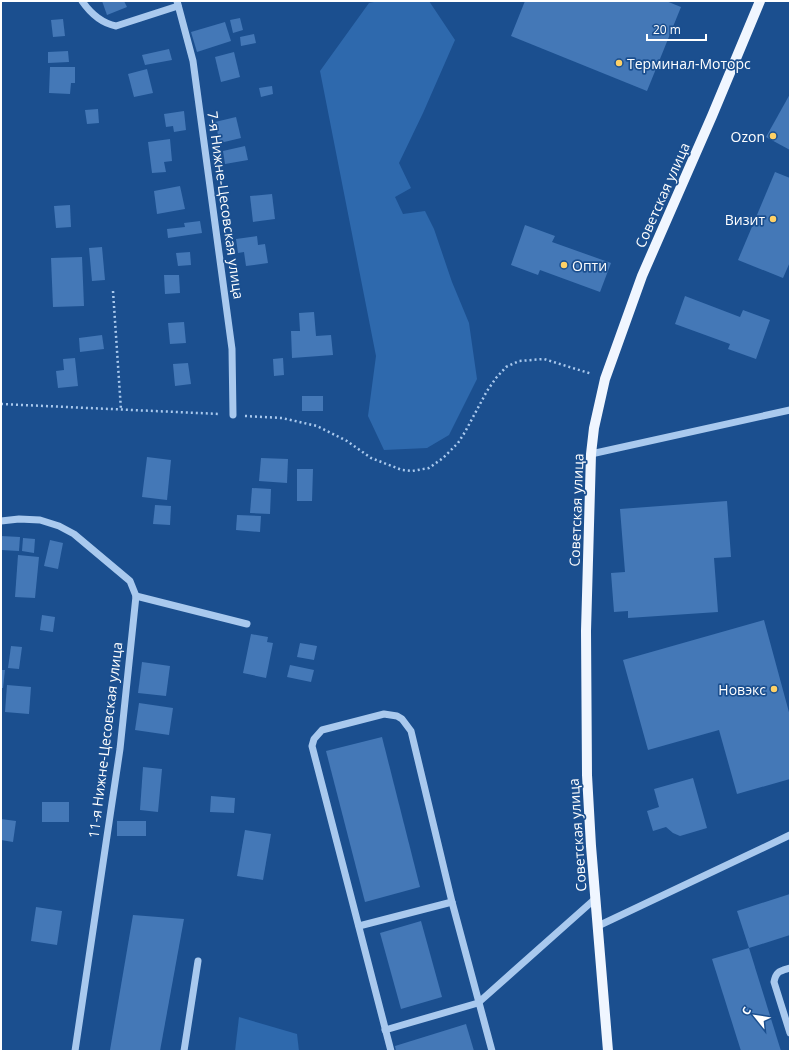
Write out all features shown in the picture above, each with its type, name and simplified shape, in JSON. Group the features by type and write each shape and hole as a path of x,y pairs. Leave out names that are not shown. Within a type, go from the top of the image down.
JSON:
{"main road":[{"name":"Советская улица","path":"608,1051 587,775 586,631 591,454 594,428 605,379 642,276 712,116 760,1"}],"street":[{"path":"82,1 87,8 102,21 109,25 116,26 178,4"},
{"name":"7-я Нижне-Цесовская улица","path":"178,4 193,61 232,349 233,415"},
{"path":"591,454 790,410"},
{"path":"1,521 20,519 40,520 59,526 74,534 130,581 136,596 248,624"},
{"name":"11-я Нижне-Цесовская улица","path":"75,1051 120,749 136,596"},
{"path":"391,1051 312,746 314,739 322,730 384,714 397,716 406,723 411,731 452,902 492,1051"},
{"path":"598,926 790,835"},
{"path":"385,1030 478,1003 596,898"},
{"path":"359,926 452,902"},
{"path":"184,1051 198,961"},
{"path":"790,968 780,971 776,975 774,982 790,1032"}],"path":[{"path":"113,291 121,410"},
{"path":"1,404 282,418 316,426 347,441 371,458 402,470 412,471 429,468 443,458 458,443 490,387 506,367 519,361 544,359 605,379"}],"shaded area":[{"path":"379,1 429,1 455,40 399,163 411,188 395,197 403,214 425,211 434,229 452,282 469,323 477,379 449,435 427,448 384,450 368,416 376,356 320,71 369,3"},
{"path":"239,1017 297,1034 299,1051 235,1051"}],"building":[{"path":"102,1 124,1 127,7 107,15"},
{"name":"Терминал-Моторс","path":"525,1 666,1 681,7 647,91 511,36"},
{"path":"240,18 243,30 233,33 230,20"},
{"path":"63,19 65,36 53,37 51,20"},
{"path":"225,22 231,41 197,52 191,32"},
{"path":"254,34 256,43 241,46 240,37"},
{"path":"169,49 172,60 145,65 142,55"},
{"path":"68,51 69,62 48,63 48,52"},
{"path":"234,52 240,77 221,82 215,57"},
{"path":"50,67 75,67 75,83 71,83 70,94 49,93"},
{"path":"147,69 153,93 134,97 128,74"},
{"path":"272,86 273,94 261,97 259,88"},
{"path":"790,94 790,150 766,137"},
{"path":"98,109 99,123 87,124 85,110"},
{"path":"184,111 186,130 174,132 173,126 166,127 164,114"},
{"path":"236,117 241,138 220,143 215,122"},
{"path":"170,139 172,161 164,162 166,172 152,173 148,142"},
{"path":"245,146 248,160 225,164 223,151"},
{"name":"Визит","path":"775,172 790,178 790,262 783,278 738,260"},
{"path":"180,186 185,209 157,214 154,191"},
{"path":"272,194 275,219 253,222 250,196"},
{"path":"70,205 71,227 56,228 54,206"},
{"path":"200,221 202,233 168,238 167,229 185,227 184,223"},
{"path":"525,225 555,236 552,242 611,263 600,292 540,270 538,275 511,265"},
{"path":"257,236 258,245 265,244 268,263 246,266 244,252 238,253 236,239"},
{"path":"102,247 105,280 92,281 89,248"},
{"path":"190,252 191,265 178,266 176,253"},
{"path":"82,257 84,306 53,307 51,258"},
{"path":"164,275 179,275 180,293 165,294"},
{"path":"685,296 740,317 743,310 770,320 756,359 728,349 730,344 675,324"},
{"path":"314,312 316,336 331,335 333,355 292,358 291,331 300,331 299,313"},
{"path":"184,322 186,343 170,344 168,323"},
{"path":"102,335 104,349 80,352 79,338"},
{"path":"75,358 78,386 58,388 56,371 64,370 63,359"},
{"path":"283,358 284,375 274,376 273,359"},
{"path":"188,363 191,384 175,386 173,364"},
{"path":"302,396 323,396 323,411 302,411"},
{"path":"147,457 171,460 167,500 142,497"},
{"path":"261,458 288,459 287,483 259,481"},
{"path":"297,469 313,469 312,501 297,501"},
{"path":"252,488 271,489 270,514 250,513"},
{"path":"727,501 731,557 714,558 718,612 628,618 628,611 614,612 611,573 625,572 620,509"},
{"path":"155,505 171,506 170,525 153,524"},
{"path":"237,515 261,516 260,532 236,530"},
{"path":"1,536 20,537 19,551 1,550"},
{"path":"23,538 35,539 34,553 22,551"},
{"path":"50,540 63,543 58,569 44,566"},
{"path":"18,555 39,557 35,598 15,597"},
{"path":"42,615 55,617 53,632 40,630"},
{"path":"764,620 790,716 790,779 737,794 719,730 648,750 623,660"},
{"path":"251,634 268,637 267,642 273,643 266,678 243,673"},
{"path":"300,643 317,646 314,660 297,657"},
{"path":"11,646 22,647 19,669 8,668"},
{"path":"142,662 170,666 166,696 138,693"},
{"path":"290,665 314,670 311,682 287,677"},
{"path":"1,670 5,670 3,688 1,688"},
{"path":"7,685 31,687 29,714 5,712"},
{"path":"139,703 173,708 169,735 135,730"},
{"path":"382,737 420,887 365,902 326,751"},
{"path":"143,767 162,769 158,812 140,810"},
{"path":"693,778 707,828 680,836 673,833 666,827 653,831 647,811 659,807 654,789"},
{"path":"211,796 235,798 234,813 210,812"},
{"path":"42,802 69,802 69,822 42,822"},
{"path":"1,819 16,821 13,842 1,840"},
{"path":"117,821 146,821 146,836 117,836"},
{"path":"245,830 271,834 263,880 237,876"},
{"path":"790,894 790,935 749,948 737,911"},
{"path":"36,907 62,911 57,945 31,941"},
{"path":"133,915 184,919 160,1051 110,1050"},
{"path":"421,921 442,997 401,1009 380,933"},
{"path":"749,948 781,1051 741,1051 712,959"},
{"path":"466,1024 474,1051 396,1051 395,1046"}],"place":[{"name":"Терминал-Моторс","path":"619,63"},
{"name":"Ozon","path":"773,136"},
{"name":"Визит","path":"773,219"},
{"name":"Опти","path":"564,265"},
{"name":"Новэкс","path":"774,689"}]}
